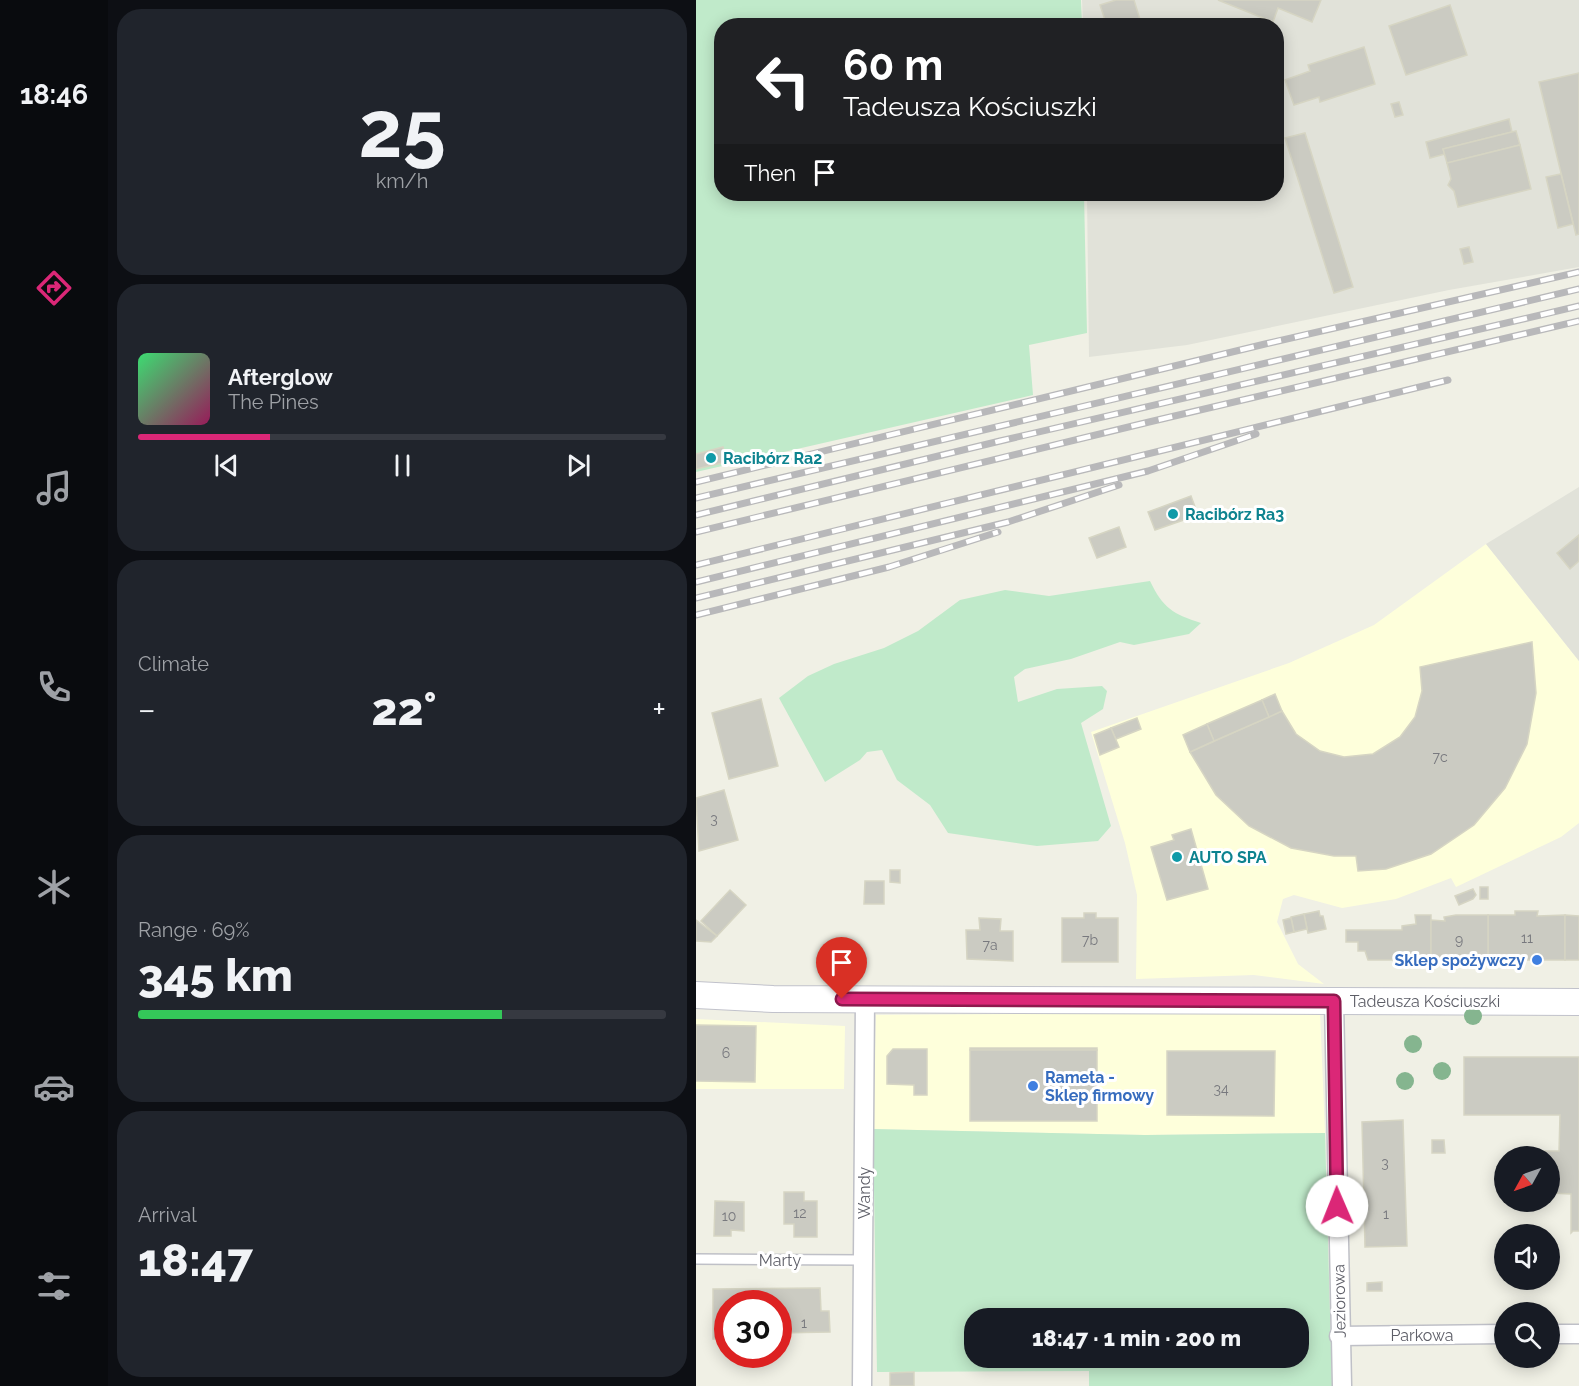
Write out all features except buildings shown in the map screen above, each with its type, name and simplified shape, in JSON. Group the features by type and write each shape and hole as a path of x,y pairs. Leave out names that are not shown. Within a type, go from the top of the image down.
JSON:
{"main road":[{"name":"Tadeusza Kościuszki","path":"696,995 758,999 1579,1002"}],"street":[{"name":"Wandy","path":"862,1386 865,999"},
{"name":"Jeziorowa","path":"1334,1001 1339,1336 1342,1386"},
{"name":"Parkowa","path":"1339,1336 1494,1334"},
{"path":"1560,1334 1579,1334"}],"lane":[{"name":"Marty","path":"696,1259 864,1260"}],"shaded area":[{"path":"696,0 1081,0 1082,18 714,18 714,201 1084,201 1087,333 1029,345 1033,395 696,472"},
{"path":"1082,0 1579,0 1579,267 1449,290 1187,345 1089,357 1087,201 1284,201 1284,18 1083,18"},
{"path":"1579,487 1579,661 1486,544"},
{"path":"1486,544 1579,661 1579,823 1561,837 1456,887 1451,878 1396,899 1342,908 1294,895 1283,899 1277,922 1298,964 1324,984 1254,975 1136,979 1137,895 1125,843 1091,732 1289,663 1374,625"},
{"path":"1150,581 1164,604 1170,609 1201,623 1189,634 1134,645 1120,642 1071,659 1025,669 1014,677 1018,702 1057,689 1102,686 1107,691 1103,709 1081,723 1111,826 1098,841 1037,846 948,833 930,805 897,780 882,750 867,752 860,760 825,782 779,698 808,676 834,664 884,648 918,631 960,600 1005,590 1049,596"},
{"path":"1320,1012 1325,1133 1145,1135 873,1129 876,1015"},
{"path":"696,1019 845,1026 844,1089 696,1089"},
{"path":"873,1129 1145,1135 1325,1133 1332,1386 1089,1386 1089,1371 877,1372"}],"railway":[{"path":"696,482 1265,344 1579,272"},
{"path":"696,498 1579,289"},
{"path":"696,515 1000,441 1579,306"},
{"path":"696,532 1579,321"},
{"path":"696,565 1448,380"},
{"path":"696,582 1148,471 1256,434"},
{"path":"696,598 1008,522 1119,485"},
{"path":"696,615 889,567 998,532"}],"place":[{"name":"Racibórz Ra2","path":"711,458"},
{"name":"Racibórz Ra3","path":"1173,514"},
{"name":"AUTO SPA","path":"1177,857"},
{"name":"Sklep spożywczy","path":"1537,960"},
{"name":"Rameta - Sklep firmowy","path":"1033,1086"}],"route":[{"path":"842,999 1334,1001 1337,1206"}]}
